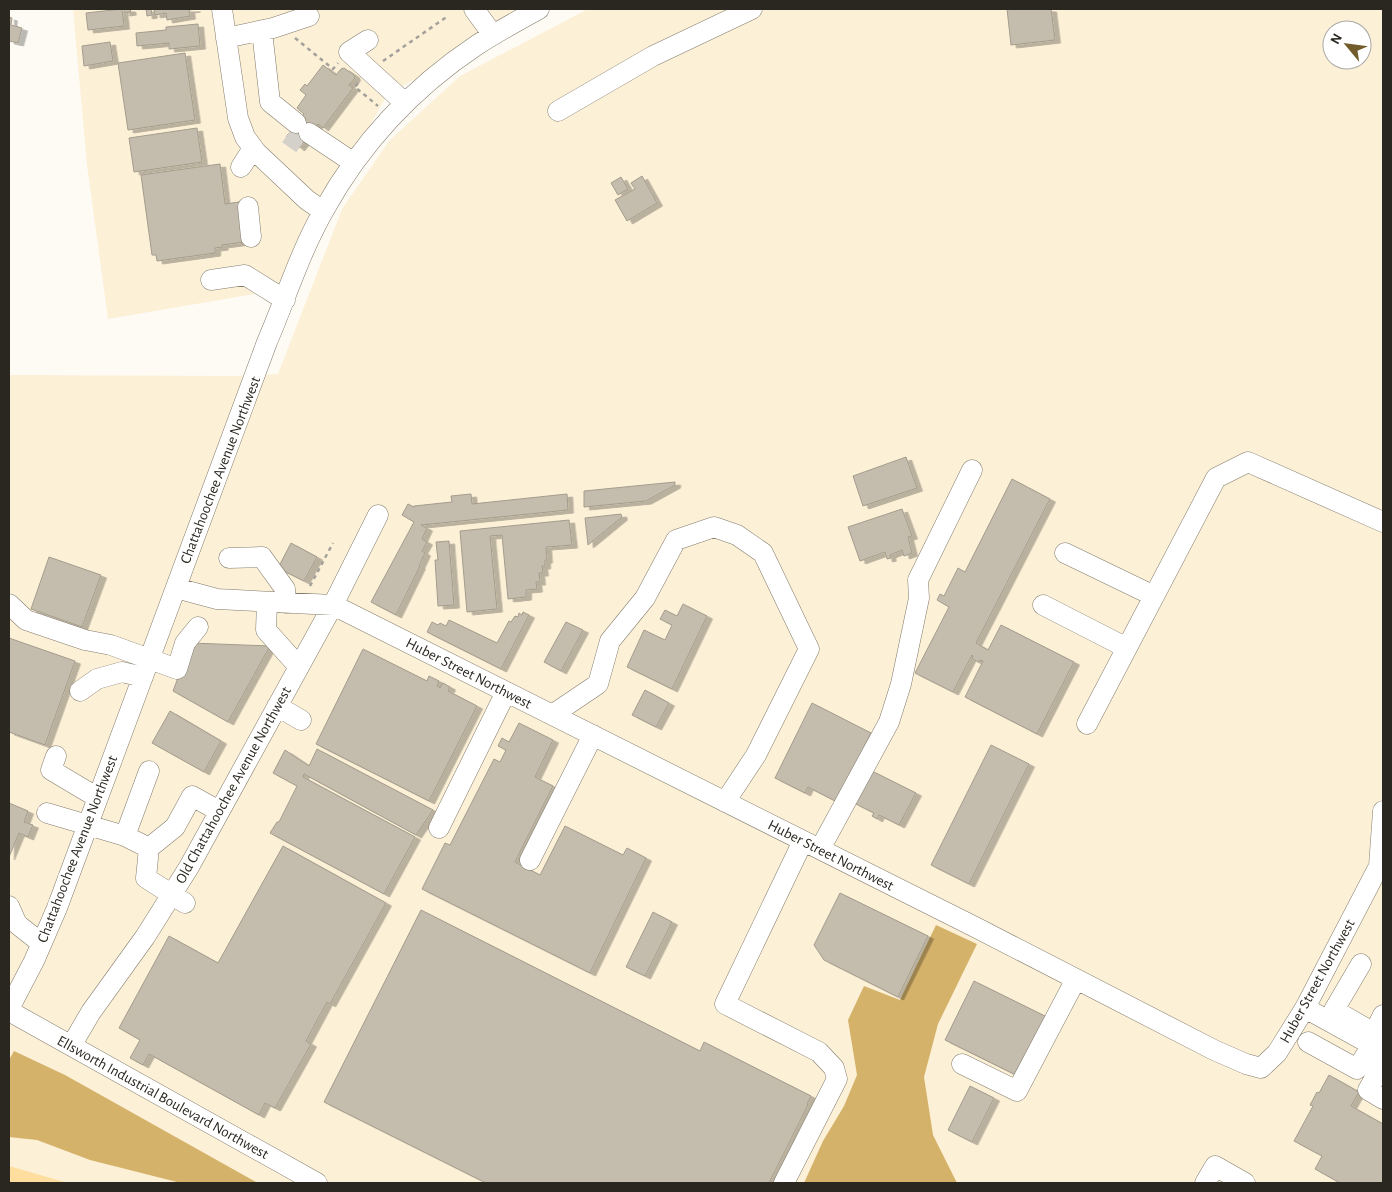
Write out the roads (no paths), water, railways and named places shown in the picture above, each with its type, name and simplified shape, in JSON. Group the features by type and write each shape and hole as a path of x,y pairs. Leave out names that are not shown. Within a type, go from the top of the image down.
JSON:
{"street":[{"path":"226,9 226,38 238,118 245,137 253,148 307,200 323,211"},
{"path":"474,9 493,35"},
{"name":"Chattahoochee Avenue Northwest","path":"9,1010 56,908 301,255 323,211 354,163 379,130 405,103 452,63 493,35 512,16 539,9"},
{"path":"558,111 652,56 752,9"},
{"path":"226,38 262,31 308,16"},
{"path":"262,31 270,102 301,131 328,152 354,163"},
{"path":"368,40 346,55 405,103"},
{"path":"301,131 354,163"},
{"path":"241,167 253,148"},
{"path":"248,207 251,237"},
{"path":"211,280 249,270 285,300"},
{"path":"1086,724 1216,478 1248,462 1383,522"},
{"path":"784,1183 837,1079 834,1068 819,1052 725,1004 811,845 889,722 901,684 918,598 918,580 972,470"},
{"name":"Old Chattahoochee Avenue Northwest","path":"71,1046 91,1012 145,937 178,899 198,866 277,706 378,515"},
{"path":"552,715 598,684 610,641 645,598 676,540 714,527 737,534 763,553 809,649 756,756 725,802"},
{"path":"1065,553 1154,596"},
{"path":"229,558 262,558 285,589 276,602 266,630 299,666"},
{"name":"Huber Street Northwest","path":"176,588 217,599 332,605 593,735 1214,1050 1246,1064 1261,1068 1277,1052 1305,1008 1379,866 1383,811"},
{"path":"9,604 26,620 85,640 111,645 146,668"},
{"path":"1043,605 1127,648"},
{"path":"80,691 97,679 122,672 146,668 176,669 185,643 198,627"},
{"path":"439,828 506,692"},
{"path":"277,706 301,720"},
{"path":"530,860 593,735"},
{"path":"56,756 51,770 98,798"},
{"path":"125,836 149,771"},
{"path":"178,899 146,878 149,848 175,827 192,796 218,824"},
{"path":"47,813 125,836 149,848"},
{"path":"9,906 17,924 41,943"},
{"path":"1361,964 1334,1010 1378,1041"},
{"path":"962,1064 1017,1091 1076,979"},
{"path":"1305,1008 1378,1041"},
{"name":"Ellsworth Industrial Boulevard Northwest","path":"9,1010 317,1183"},
{"path":"1308,1042 1357,1069 1378,1041 1383,1015"},
{"path":"1383,1063 1368,1090 1383,1099"},
{"path":"1205,1183 1215,1166 1245,1183"}],"tunnel":[{"path":"288,134 302,144"}]}
